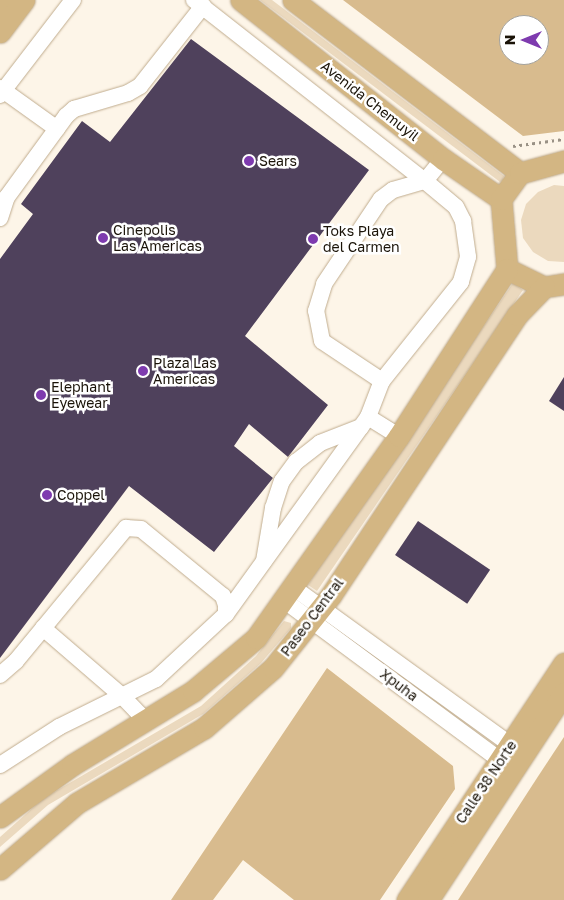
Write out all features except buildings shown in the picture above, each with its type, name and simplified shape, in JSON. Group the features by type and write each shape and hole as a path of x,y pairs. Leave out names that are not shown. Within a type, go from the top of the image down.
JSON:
{"main road":[{"path":"0,6 5,0"},
{"path":"0,32 24,0"},
{"name":"Avenida Chemuyil","path":"241,0 443,159 501,199"},
{"path":"293,0 520,173"},
{"path":"0,817 72,765 193,691 249,644 289,594 399,436 508,269 501,199 520,173 564,161"},
{"path":"508,269 554,286"},
{"name":"Paseo Central","path":"0,869 77,804 204,728 273,668 317,613 517,315 554,286"},
{"name":"Calle 38 Norte","path":"428,900 564,664"},
{"name":"Calle 38 Norte","path":"407,900 512,757 564,692"}],"street":[{"path":"57,129 1,91 73,0"},
{"path":"0,218 7,197 57,129 74,110 128,93 140,86 198,3 456,207 467,237 468,257 461,282 382,381 364,422 263,567 226,614 156,679 59,727 0,765"},
{"path":"382,381 322,341 316,310 324,284 382,199 393,190 425,181 443,159"},
{"path":"263,567 273,508 282,481 296,462 320,442 364,422 399,436"},
{"path":"0,675 43,628 121,530 133,527 142,529 223,596 226,614"},
{"name":"Xpuha","path":"289,594 512,757"},
{"path":"43,628 122,696 145,720"}],"path":[{"path":"512,146 564,139"}],"shaded area":[{"path":"260,0 272,0 504,176 503,180 500,182"},
{"path":"343,0 564,0 564,131 523,136"},
{"path":"554,185 564,186 564,262 548,261 533,252 523,238 521,220 526,204 538,192"},
{"path":"513,283 523,290 317,591 308,585 318,569"},
{"path":"284,621 291,623 291,628 261,663 203,714 48,805 0,847 0,837 44,798 201,706 256,656"},
{"path":"327,668 453,766 455,789 380,900 294,900 243,860 213,900 171,900"},
{"path":"564,737 564,900 458,900 537,778"}],"place":[{"name":"Sears","path":"249,161"},
{"name":"Cinepolis Las Americas","path":"103,238"},
{"name":"Toks Playa del Carmen","path":"313,239"},
{"name":"Plaza Las Americas","path":"143,371"},
{"name":"Elephant Eyewear","path":"41,395"},
{"name":"Coppel","path":"47,495"}]}
